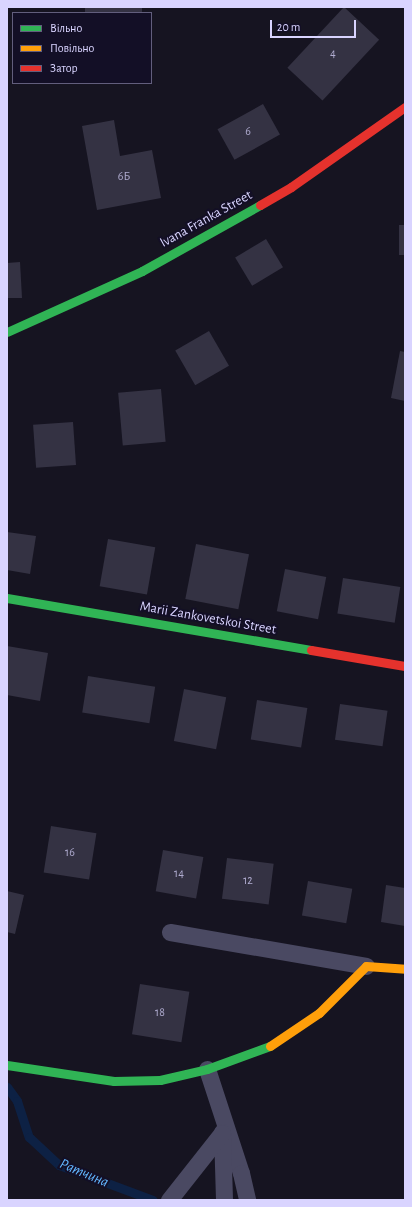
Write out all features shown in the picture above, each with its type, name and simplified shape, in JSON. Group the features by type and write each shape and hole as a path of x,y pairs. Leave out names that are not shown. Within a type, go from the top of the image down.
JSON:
{"street":[{"name":"Ivana Franka Street","path":"7,332 142,271 291,187 405,107"},
{"name":"Marii Zankovetskoi Street","path":"7,598 405,666"},
{"path":"7,1065 114,1081 160,1080 207,1069 273,1045 319,1013 366,966 405,970"}],"lane":[{"path":"170,932 366,966"},
{"path":"207,1069 247,1200"},
{"path":"221,1112 224,1200"},
{"path":"172,1195 222,1133"}],"building":[{"path":"85,7 142,7 142,12 85,12"},
{"path":"344,7 379,40 322,100 287,68"},
{"path":"263,104 280,135 234,160 218,129"},
{"path":"114,120 120,156 152,150 161,198 97,210 82,126"},
{"path":"399,225 405,225 405,255 399,255"},
{"path":"266,239 283,267 252,286 235,258"},
{"path":"20,262 22,298 7,298 7,263"},
{"path":"209,331 229,366 195,385 175,350"},
{"path":"400,351 405,352 405,401 391,398"},
{"path":"161,389 166,442 123,446 118,393"},
{"path":"73,422 76,465 36,468 33,425"},
{"path":"7,532 36,536 30,574 7,570"},
{"path":"108,539 155,547 147,595 100,586"},
{"path":"196,544 249,554 238,609 185,599"},
{"path":"285,569 326,577 318,619 277,611"},
{"path":"343,578 400,587 395,623 337,614"},
{"path":"7,646 48,653 40,701 7,695"},
{"path":"88,676 155,687 149,723 82,713"},
{"path":"184,689 226,697 216,749 174,741"},
{"path":"257,700 307,708 301,747 251,740"},
{"path":"340,704 388,711 383,746 335,740"},
{"path":"51,826 96,833 89,880 44,872"},
{"path":"163,850 203,857 196,898 156,891"},
{"path":"227,858 274,864 269,904 222,899"},
{"path":"308,881 352,889 346,923 302,915"},
{"path":"386,885 405,888 405,926 381,922"},
{"path":"7,891 24,895 15,934 7,932"},
{"path":"140,984 189,992 181,1042 132,1034"}],"waterway":[{"name":"Ратчина","path":"7,1087 17,1101 29,1137 59,1165 153,1200"}],"traffic: fast":[{"path":"7,332 142,271 260,205"},
{"path":"7,598 311,650"},
{"path":"7,1065 114,1081 160,1080 207,1069 270,1046"}],"traffic: slow":[{"path":"270,1046 319,1013 366,966 405,969"}],"traffic: jam":[{"path":"260,205 291,187 405,107"},
{"path":"311,650 405,666"}]}
